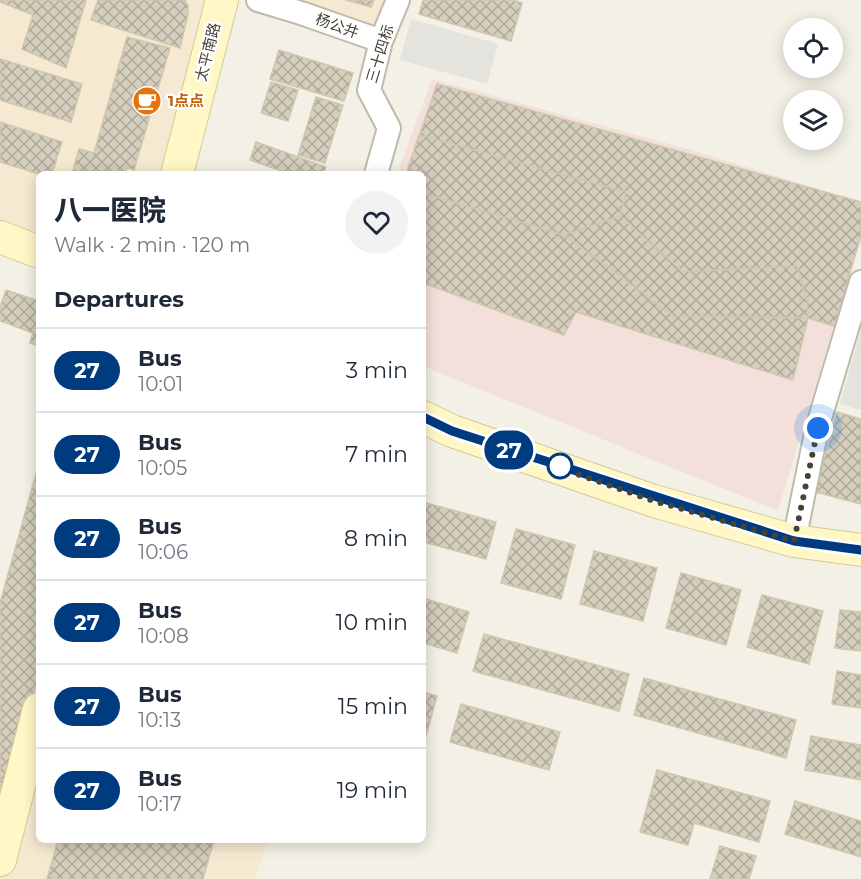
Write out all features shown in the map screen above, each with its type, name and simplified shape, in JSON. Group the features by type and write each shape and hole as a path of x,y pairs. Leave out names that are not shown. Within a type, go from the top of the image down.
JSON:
{"main road":[{"name":"太平南路","path":"178,171 222,0"},
{"path":"0,237 36,251"},
{"path":"426,418 452,431 654,501 794,541 861,550"},
{"path":"0,860 36,721"}],"street":[{"name":"杨公井","path":"258,0 381,41"},
{"name":"三十四标","path":"377,171 389,128 369,90 381,41 398,0"},
{"path":"794,541 818,428 861,282"}],"shaded area":[{"path":"0,0 222,0 178,171 36,171 36,251 0,237"},
{"path":"258,0 398,0 381,41"},
{"path":"411,19 498,44 487,84 400,60"},
{"path":"432,79 688,149 861,202 861,236 778,511 426,367 426,171 398,171"},
{"path":"861,329 861,410 840,404"},
{"path":"36,721 36,843 267,843 255,879 0,879 0,860"}],"building":[{"path":"0,0 86,0 66,68 22,49 33,15 0,2"},
{"path":"98,0 185,0 188,15 180,48 91,20"},
{"path":"346,0 374,0 371,7"},
{"path":"423,0 513,0 522,3 511,41 419,14"},
{"path":"127,37 170,48 134,170 127,167 126,171 73,171 79,149 94,153"},
{"path":"279,50 353,73 344,101 270,79"},
{"path":"0,59 82,84 71,122 0,100"},
{"path":"271,82 298,90 288,121 261,113"},
{"path":"437,84 861,202 861,236 834,326 808,318 793,380 576,312 564,335 426,284 426,171 407,171"},
{"path":"316,97 343,105 325,163 298,155"},
{"path":"0,122 62,142 53,171 36,171 36,173 0,162"},
{"path":"419,135 626,192 620,216 564,235 426,194 426,171 407,171"},
{"path":"256,142 326,167 324,171 281,171 250,160"},
{"path":"620,216 683,272 797,266 807,301 808,318 674,316 564,235"},
{"path":"6,290 36,300 36,345 30,343 33,333 0,321 0,307"},
{"path":"837,412 861,419 861,504 815,492"},
{"path":"36,474 36,686 0,815 0,603"},
{"path":"426,503 496,522 486,559 426,543"},
{"path":"516,529 575,545 561,599 501,583"},
{"path":"594,551 657,568 643,621 580,604"},
{"path":"681,573 741,590 726,645 666,628"},
{"path":"762,595 823,611 809,664 747,647"},
{"path":"426,599 469,612 457,653 426,644"},
{"path":"840,610 861,612 861,651 835,648"},
{"path":"484,634 629,674 619,711 473,671"},
{"path":"837,671 861,675 861,708 832,704"},
{"path":"644,678 796,720 786,758 634,715"},
{"path":"426,693 437,696 426,736"},
{"path":"461,704 560,732 549,770 450,742"},
{"path":"811,736 861,745 861,780 805,770"},
{"path":"657,770 770,801 759,842 694,823 688,845 640,832"},
{"path":"795,801 861,821 861,857 785,834"},
{"path":"57,843 213,843 203,879 47,879"},
{"path":"720,846 756,856 749,879 710,879"}],"bus line":[{"name":"27","path":"426,418 452,431 794,541 861,550"}],"place":[{"name":"1点点","path":"147,101"}],"route":[{"path":"560,466 554,466 654,501 794,541 818,428"}]}
